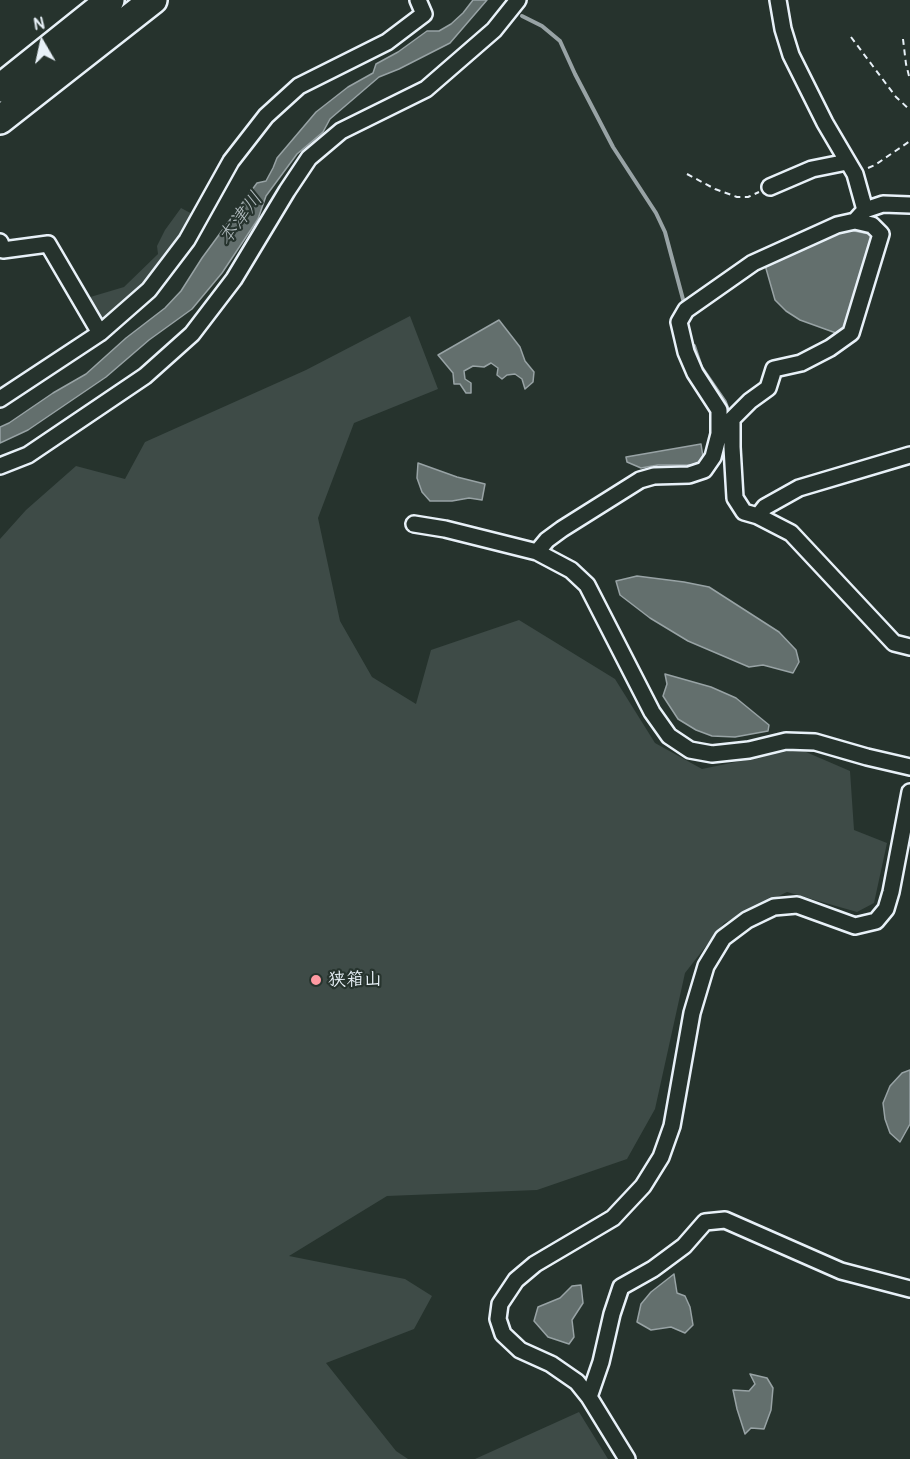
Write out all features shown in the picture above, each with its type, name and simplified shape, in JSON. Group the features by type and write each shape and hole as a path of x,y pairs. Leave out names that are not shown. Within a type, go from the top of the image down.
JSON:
{"highway":[{"path":"0,88 110,0"},
{"path":"0,120 153,0"}],"street":[{"path":"0,399 100,333 149,290 186,240 231,161 266,116 299,86 387,42 415,21 424,14 418,0"},
{"path":"0,466 28,455 145,376 192,334 234,279 287,190 309,158 341,131 426,89 494,30 518,0"},
{"path":"778,0 790,55 851,168 860,216 881,234 851,333 830,348 801,363 774,369 768,388 750,401 732,419 735,498 744,512 758,516 790,533 894,643 910,647"},
{"path":"770,188 812,169 851,168"},
{"path":"537,552 547,540 562,529 640,480 654,476 689,475 704,470 713,457 718,434 719,410 695,373 686,352 680,322 686,310 753,263 883,204 910,205"},
{"path":"0,242 3,250 48,244 100,333"},
{"path":"758,516 765,507 799,488 910,455"},
{"path":"414,524 537,552 571,570 587,585 652,712 669,736 690,750 712,754 749,750 786,741 815,742 910,767"},
{"path":"627,1459 589,1397 577,1383 551,1364 520,1350 504,1334 498,1319 500,1304 516,1280 535,1264 613,1218 643,1186 661,1157 672,1126 692,1013 706,966 723,938 747,920 774,907 797,905 855,927 876,921 886,909 891,892 910,792"},
{"path":"589,1397 621,1287 653,1269 684,1246 705,1222 725,1220 841,1271 910,1289"}],"path":[{"path":"851,37 896,97 910,110"},
{"path":"903,39 910,80"},
{"path":"906,64 910,63"},
{"path":"851,168 875,165 910,141"},
{"path":"687,174 737,197 748,197 770,188"}],"shaded area":[{"path":"181,208 196,216 158,275 101,328 87,298 124,287 158,254 157,246 165,230"},
{"path":"410,316 438,389 354,423 318,518 340,621 372,677 416,704 431,650 519,620 615,679 655,743 702,769 799,749 850,771 854,830 887,843 874,903 857,912 787,892 724,923 685,973 655,1109 627,1159 537,1190 387,1196 289,1256 405,1279 432,1296 414,1329 326,1363 396,1451 408,1459 0,1459 0,539 26,510 76,466 125,479 145,442 306,370"},
{"path":"579,1412 608,1459 475,1459"}],"water":[{"name":"本津川","path":"473,0 487,0 450,43 379,77 330,119 323,132 297,154 266,196 258,219 222,273 192,309 149,340 106,377 28,430 0,443 0,427 86,374 126,338 165,308 181,291 202,258 257,183 266,181 277,158 316,112 348,87 373,73 376,64 398,52 427,31 439,31 451,24"},
{"path":"849,230 869,234 873,239 844,329 836,333 800,320 786,311 775,300 765,265"},
{"path":"499,320 520,347 525,361 534,372 533,382 525,389 522,379 515,374 507,375 502,379 497,375 498,368 491,363 484,367 473,366 464,371 465,379 471,383 471,393 466,393 460,384 454,384 453,373 438,355"},
{"path":"701,444 703,457 701,462 692,465 658,465 641,468 627,462 626,457"},
{"path":"418,463 485,484 482,500 469,498 430,501 422,492 417,478"},
{"path":"637,576 709,587 779,632 796,650 799,662 793,673 763,665 749,667 688,641 650,618 620,595 616,581"},
{"path":"665,674 711,687 736,698 769,725 768,731 735,737 712,736 696,730 678,719 663,696 667,684"},
{"path":"910,1070 910,1124 900,1142 890,1133 883,1103 890,1086 902,1073"},
{"path":"674,1274 677,1293 685,1296 690,1307 693,1325 685,1333 671,1327 651,1330 637,1322 641,1304 651,1292"},
{"path":"581,1285 583,1303 572,1320 574,1337 569,1344 548,1337 534,1321 538,1307 560,1298 572,1286"},
{"path":"750,1374 767,1378 773,1388 771,1410 764,1429 751,1428 745,1434 733,1390 749,1391 755,1384"}],"waterway":[{"path":"522,16 542,26 560,41 613,147 656,213 665,232 684,303"},
{"path":"694,346 701,367 725,402 728,415"}],"place":[{"name":"狭箱山","path":"316,980"}]}
